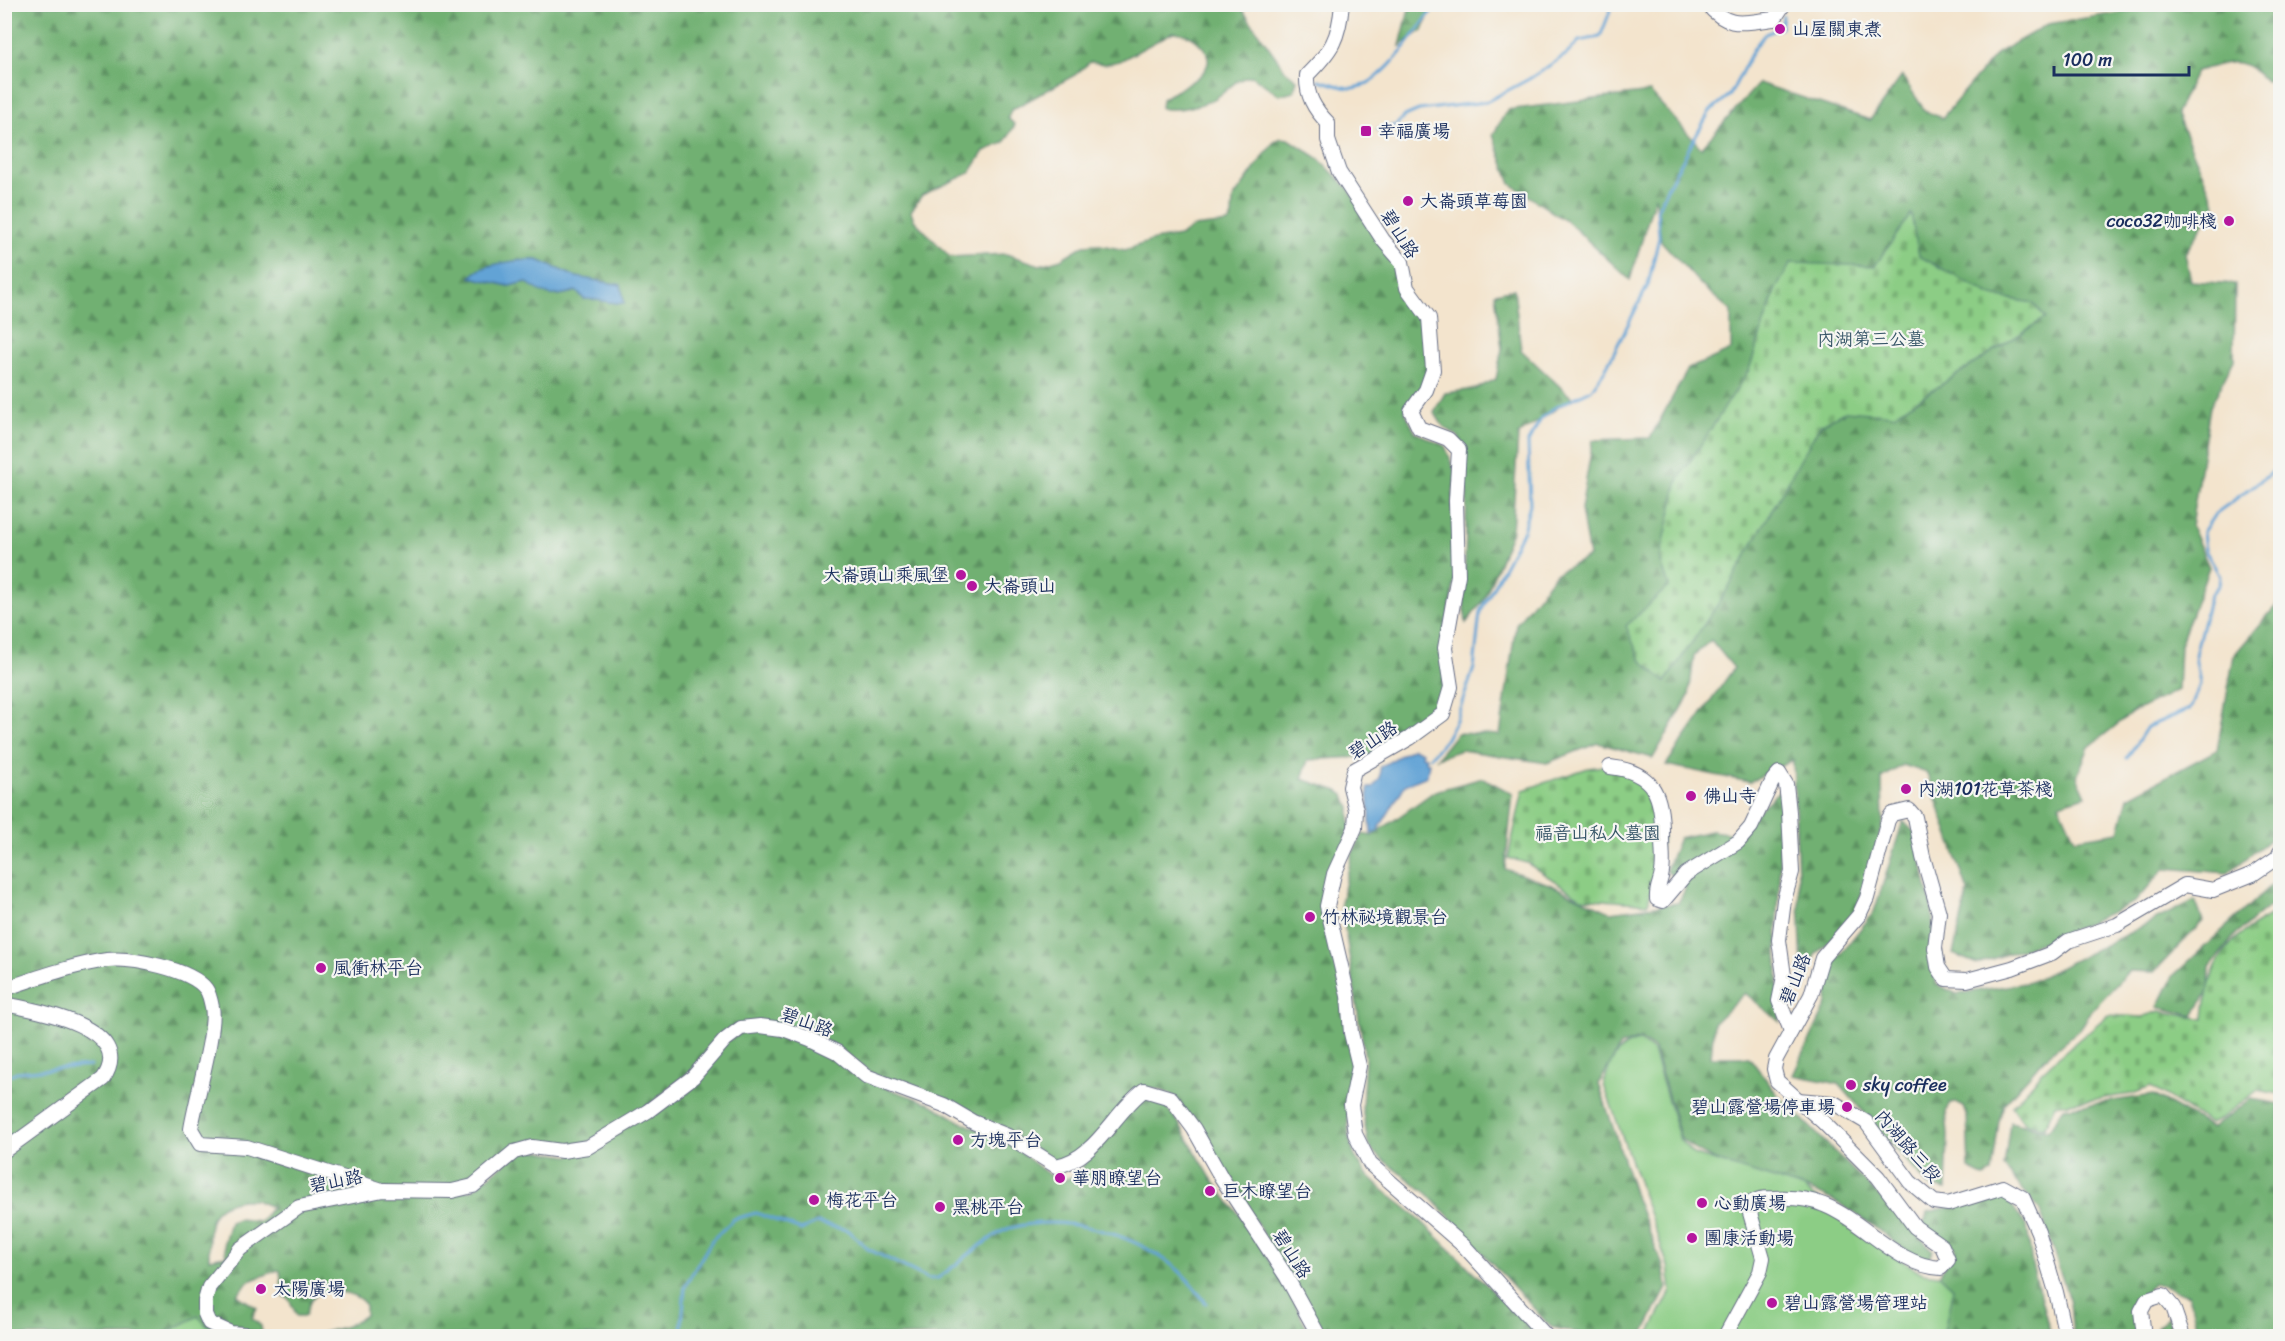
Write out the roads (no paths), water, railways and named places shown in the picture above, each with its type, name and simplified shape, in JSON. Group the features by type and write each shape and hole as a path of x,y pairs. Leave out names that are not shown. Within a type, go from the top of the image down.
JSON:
{"street":[{"name":"碧山路","path":"1342,4 1339,32 1329,53 1307,75 1311,100 1315,110 1328,123 1328,140 1336,165 1383,240 1402,262 1407,288 1429,318 1433,370 1426,390 1412,411 1419,428 1448,439 1459,450 1455,524 1458,575 1445,648 1451,687 1443,714 1410,738 1354,770 1350,787 1356,810 1354,828 1334,874 1327,906 1348,996 1351,1033 1359,1066 1351,1105 1356,1134 1370,1164 1465,1247 1546,1336"},
{"path":"1707,4 1727,22 1740,23 1774,18 1784,4"},
{"path":"1610,767 1631,769 1649,782 1659,799 1663,812 1662,874 1656,888 1657,899 1663,902 1686,874 1738,842 1750,827 1773,780 1779,773 1786,784 1790,812 1792,872 1784,900 1779,940 1784,976 1779,1001 1791,1030"},
{"name":"碧山路","path":"1725,1336 1760,1272 1762,1248 1748,1206 1758,1199 1800,1198 1825,1205 1907,1258 1931,1267 1941,1268 1948,1260 1942,1246 1915,1227 1878,1177 1777,1081 1774,1069 1776,1059 1811,995 1822,958 1859,915 1874,881 1888,820 1898,811 1909,810 1916,817 1923,857 1939,912 1935,948 1938,967 1946,979 1966,980 2012,968 2052,953 2068,941 2117,925 2185,885 2213,890 2253,874 2278,857 2280,852"},
{"path":"4,989 108,960 138,962 193,978 207,990 213,1008 212,1026 191,1129 200,1144 247,1147 383,1190"},
{"path":"4,1004 79,1023 100,1038 110,1050 111,1067 103,1079 4,1151"},
{"name":"碧山路","path":"271,1336 231,1333 209,1323 205,1314 205,1301 209,1287 240,1249 299,1207 383,1190 452,1191 473,1186 514,1152 532,1147 562,1151 588,1147 648,1111 693,1077 725,1040 741,1028 760,1026 783,1029 837,1052 866,1076 944,1105 973,1122 1008,1136 1056,1166 1067,1164 1083,1153 1105,1132 1131,1100 1144,1090 1171,1098 1194,1129 1221,1177 1286,1276 1318,1336"},
{"name":"內湖路三段","path":"1798,1100 1834,1103 1866,1122 1910,1182 1934,1202 1948,1204 2002,1187 2023,1198 2038,1232 2066,1336"},
{"path":"2144,1336 2141,1311 2147,1300 2163,1295 2173,1307 2183,1336"}],"water":[{"path":"537,260 576,277 621,285 624,303 584,299 576,291 550,295 526,282 509,286 471,277 491,265"},
{"path":"1413,748 1422,752 1421,756 1426,757 1425,761 1429,762 1427,776 1405,785 1377,832 1371,834 1368,788 1373,787 1380,778 1380,767"}],"waterway":[{"path":"1319,80 1351,88 1363,85 1375,78 1399,55 1437,4"},
{"path":"1378,130 1396,125 1405,116 1419,110 1486,102 1529,79 1567,54 1579,41 1600,37 1613,4"},
{"path":"1430,757 1445,740 1456,720 1474,668 1480,612 1523,531 1530,504 1528,442 1541,419 1554,408 1591,390 1605,370 1648,285 1659,237 1657,210 1668,186 1710,111 1730,95 1754,48 1765,34 1781,28 1783,16"},
{"path":"2127,758 2147,727 2190,709 2200,684 2195,655 2210,595 2219,585 2220,576 2205,550 2203,532 2215,514 2274,471 2280,440"},
{"path":"4,1079 16,1072 90,1066"},
{"path":"681,1336 685,1286 712,1240 734,1219 756,1213 801,1230 817,1223 848,1230 868,1249 929,1279 938,1278 984,1243 1010,1228 1052,1223 1095,1229 1116,1235 1155,1253 1182,1273 1206,1303"}],"place":[{"name":"山屋關東煮","path":"1780,29"},
{"name":"幸福廣場","path":"1366,131"},
{"name":"大崙頭草莓園","path":"1408,201"},
{"name":"coco32咖啡棧","path":"2229,221"},
{"name":"大崙頭山乘風堡","path":"961,575"},
{"name":"大崙頭山","path":"972,586"},
{"name":"內湖101花草茶棧","path":"1906,789"},
{"name":"佛山寺","path":"1691,796"},
{"name":"竹林祕境觀景台","path":"1310,917"},
{"name":"風衝林平台","path":"321,968"},
{"name":"sky coffee","path":"1851,1085"},
{"name":"碧山露營場停車場","path":"1847,1107"},
{"name":"方塊平台","path":"958,1140"},
{"name":"華朋瞭望台","path":"1060,1178"},
{"name":"巨木瞭望台","path":"1210,1191"},
{"name":"梅花平台","path":"814,1200"},
{"name":"心動廣場","path":"1702,1203"},
{"name":"黑桃平台","path":"940,1207"},
{"name":"團康活動場","path":"1692,1238"},
{"name":"太陽廣場","path":"261,1289"},
{"name":"碧山露營場管理站","path":"1772,1303"}],"park label":[{"name":"內湖第三公墓","path":"1871,339"},
{"name":"福音山私人墓園","path":"1598,833"}]}
